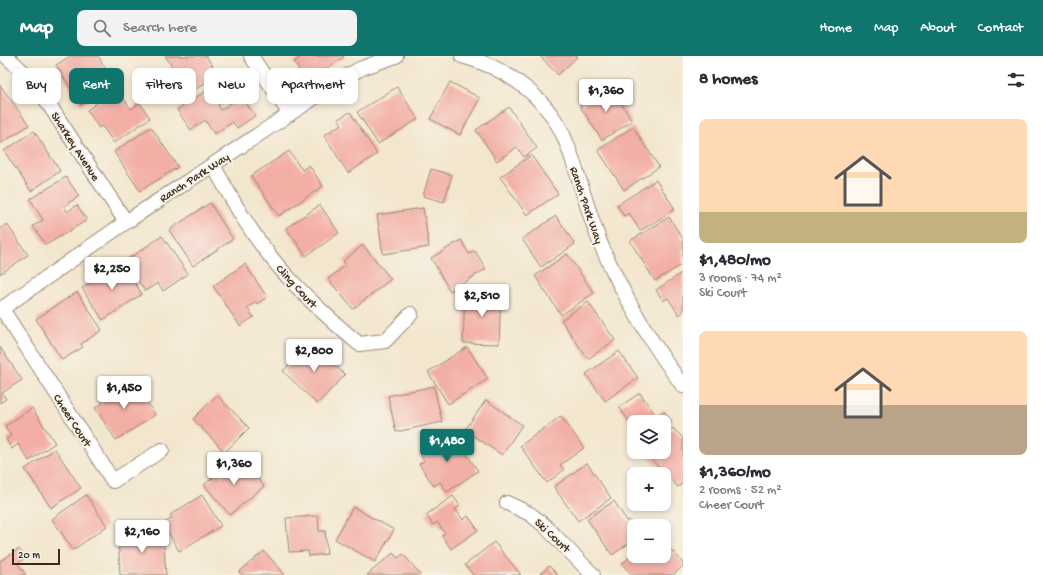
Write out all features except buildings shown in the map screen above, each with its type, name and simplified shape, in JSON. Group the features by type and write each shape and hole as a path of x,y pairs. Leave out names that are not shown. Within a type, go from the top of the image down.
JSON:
{"street":[{"name":"Sharkey Avenue","path":"6,56 31,79 42,94 126,222"},
{"path":"251,56 290,114"},
{"name":"Ranch Park Way","path":"1,310 126,222 290,114 362,68 396,56"},
{"name":"Ranch Park Way","path":"462,56 492,66 514,78 537,98 559,127 567,143 586,205 620,286 641,324 665,362 683,386"},
{"name":"Cling Court","path":"213,165 233,202 269,255 292,282 330,320 359,344 386,341 411,314"},
{"name":"Cheer Court","path":"1,310 113,481 162,450"},
{"name":"Ski Court","path":"507,503 530,514 544,525 593,575"}]}
